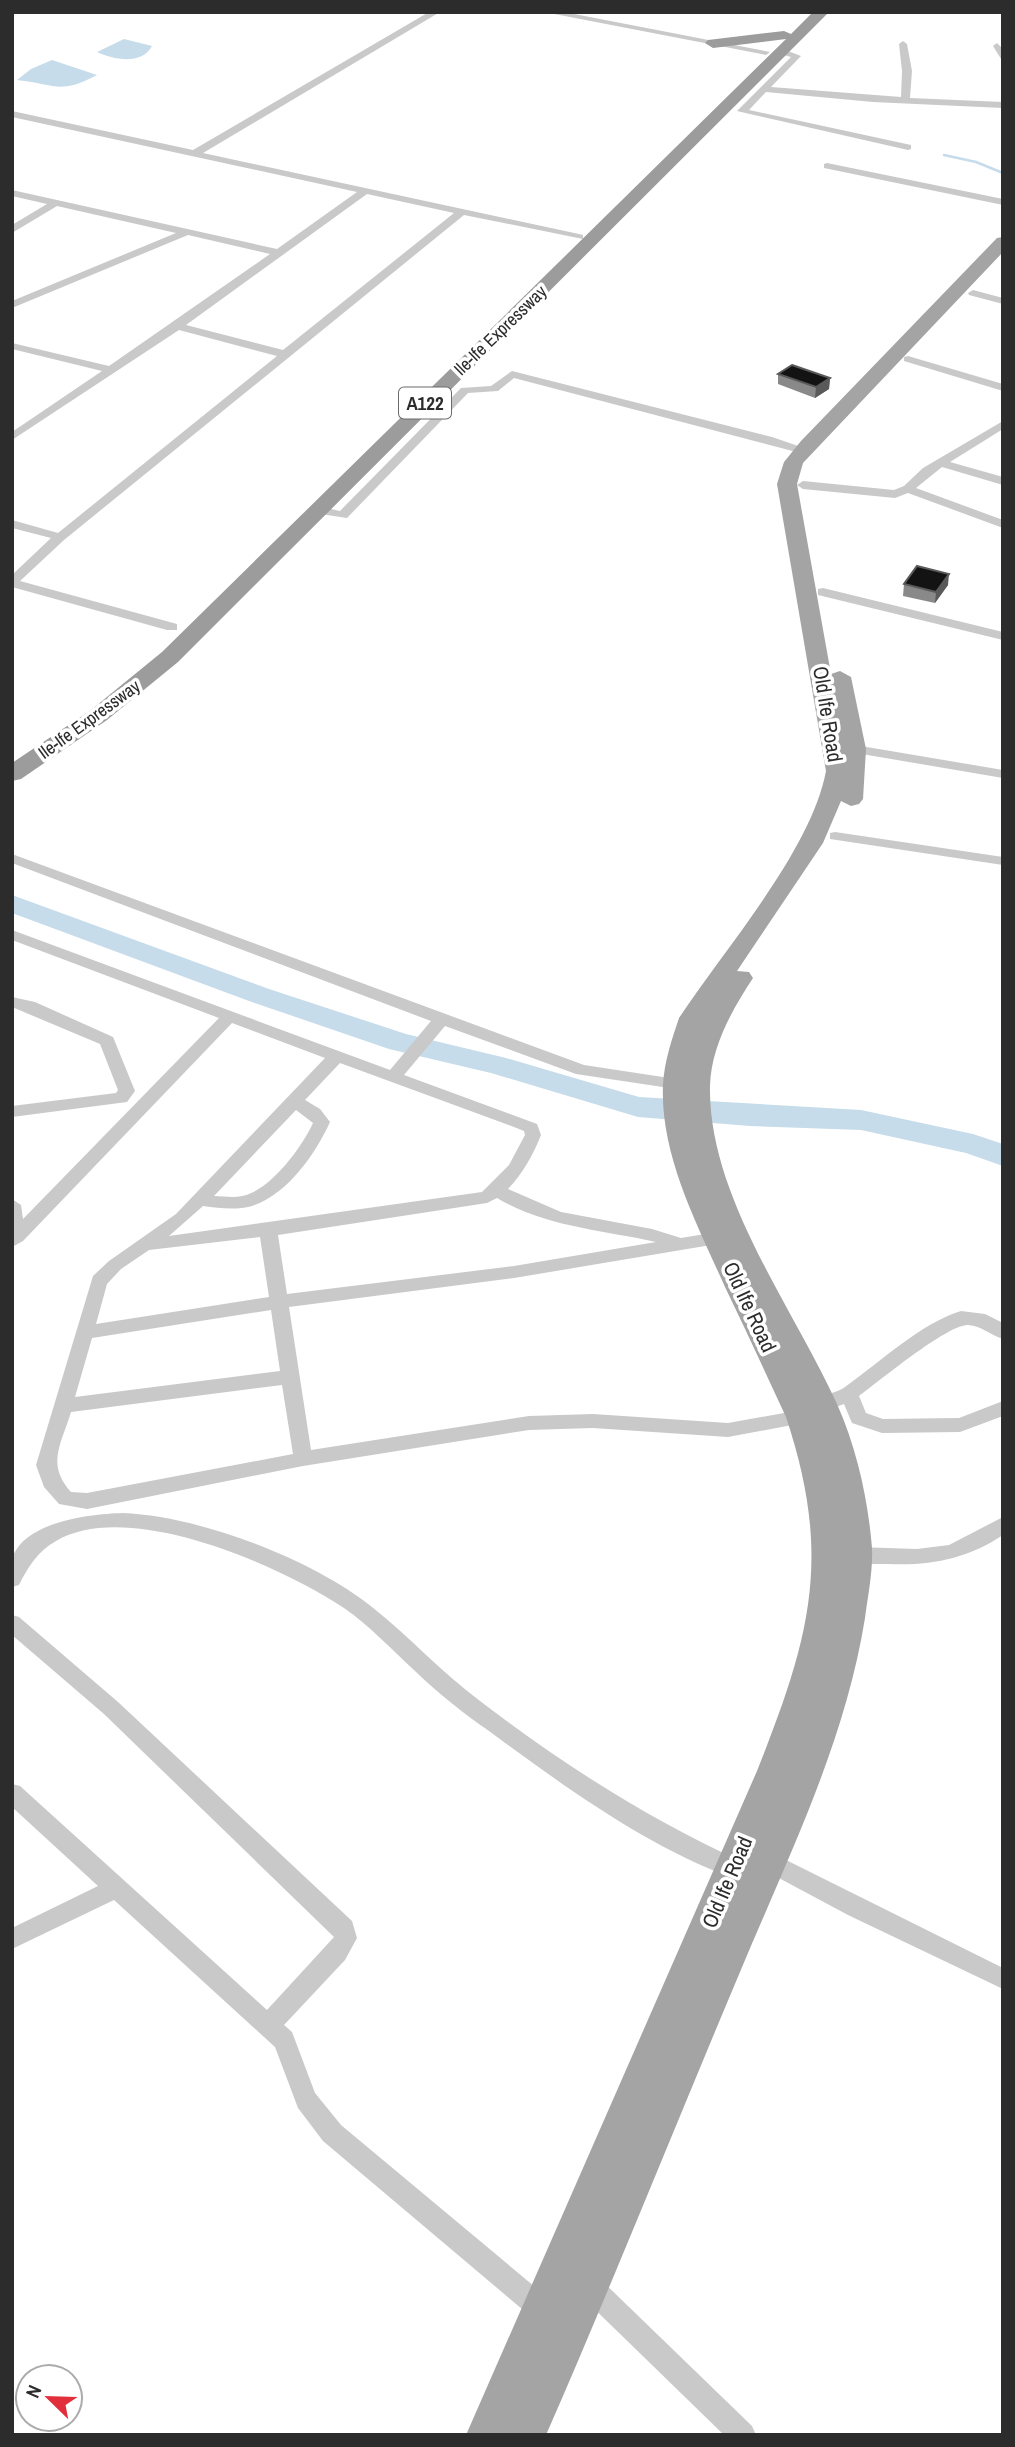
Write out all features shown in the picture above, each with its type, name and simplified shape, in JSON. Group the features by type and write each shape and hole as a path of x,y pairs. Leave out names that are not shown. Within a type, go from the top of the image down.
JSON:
{"highway":[{"name":"Ile-Ife Expressway","path":"12,774 99,715 170,657 809,12"},
{"name":"Ile-Ife Expressway","path":"12,759 129,674 182,617 341,470 771,51 822,12"},
{"path":"713,43 738,53 771,51"},
{"path":"713,43 771,51"}],"main road":[{"name":"Old Ife Road","path":"524,2435 768,1861 776,1801 820,1637 831,1552 826,1503 815,1454 824,1405 717,1238 695,1183 686,1111 703,1051 703,1021 811,843 833,794 837,771 823,592 803,485 816,453 908,359 1003,242"},
{"name":"Old Ife Road","path":"703,1021 728,996 835,836 852,797 855,749 829,662 788,499 791,471 804,450 934,324 973,292 1003,259"},
{"name":"Old Ife Road","path":"486,2435 544,2311 733,1868 827,1714 846,1642 857,1555 852,1502 839,1452 824,1405 738,1235 686,1111"}],"street":[{"path":"192,155 436,12"},
{"path":"548,12 713,43"},
{"path":"903,44 907,71 905,100"},
{"path":"997,46 1003,58"},
{"path":"771,51 797,56 742,111 908,147"},
{"path":"762,89 1003,105"},
{"path":"12,114 579,237"},
{"path":"827,166 1003,202"},
{"path":"14,434 177,326 363,192"},
{"path":"12,193 281,253"},
{"path":"12,230 57,202"},
{"path":"12,583 60,537 461,212"},
{"path":"12,305 187,232"},
{"path":"973,292 1003,301"},
{"path":"177,326 284,355"},
{"path":"12,346 110,370"},
{"path":"908,359 1003,388"},
{"path":"318,510 343,516 465,390 494,389 512,374 556,389 725,427 804,450"},
{"path":"803,485 878,495 895,494 908,489 940,463 1003,424"},
{"path":"940,463 1003,481"},
{"path":"908,489 1003,524"},
{"path":"12,524 60,537"},
{"path":"12,583 182,617"},
{"path":"823,592 926,615 1003,636"},
{"path":"855,749 1003,774"},
{"path":"835,836 1003,861"},
{"path":"12,858 438,1023 582,1070 686,1111"},
{"path":"12,935 332,1055 395,1074 531,1128 533,1135 525,1154 497,1190 486,1196 461,1203 146,1245"},
{"path":"12,1002 29,1006 107,1041 127,1091 126,1095"},
{"path":"14,1237 230,1016"},
{"path":"395,1074 438,1023"},
{"path":"332,1055 333,1062 182,1218 115,1265 99,1281 46,1465 51,1482 66,1499 87,1501 303,1460 529,1423 620,1422 728,1430 824,1405 905,1351 961,1318 985,1321 1003,1332"},
{"path":"12,1112 126,1095 147,1101"},
{"path":"198,1200 250,1201 265,1193 294,1165 317,1135 322,1122 314,1113 294,1101"},
{"path":"497,1190 527,1208 552,1216 681,1242"},
{"path":"12,1205 14,1237"},
{"path":"268,1230 288,1377 303,1460"},
{"path":"83,1333 278,1303 514,1272 717,1238"},
{"path":"62,1406 288,1377"},
{"path":"824,1405 882,1426 960,1425 1003,1408"},
{"path":"12,1579 17,1568 42,1539 55,1530 76,1523 126,1519 170,1524 210,1535 306,1576 352,1603 401,1641 431,1674 539,1755 622,1811 687,1848 733,1868"},
{"path":"857,1555 947,1555 967,1549 1003,1525"},
{"path":"12,1623 111,1708 344,1928 346,1938 337,1953 268,2025"},
{"path":"12,1793 284,2040 306,2100 332,2133 544,2311"},
{"path":"768,1861 856,1908 1003,1979"},
{"path":"12,1939 118,1887"},
{"path":"589,2285 743,2435"}],"water":[{"path":"124,39 152,46 142,56 127,59 97,52"},
{"path":"52,60 97,75 65,86 17,80 31,69"}],"building":[{"path":"792,365 830,378 816,387 778,374"},
{"path":"917,566 949,574 936,592 904,584"}],"waterway":[{"path":"944,155 976,162 1003,173"},
{"path":"12,903 259,995 399,1042 496,1065 638,1107 750,1116 861,1120 973,1144 1003,1156"}]}
